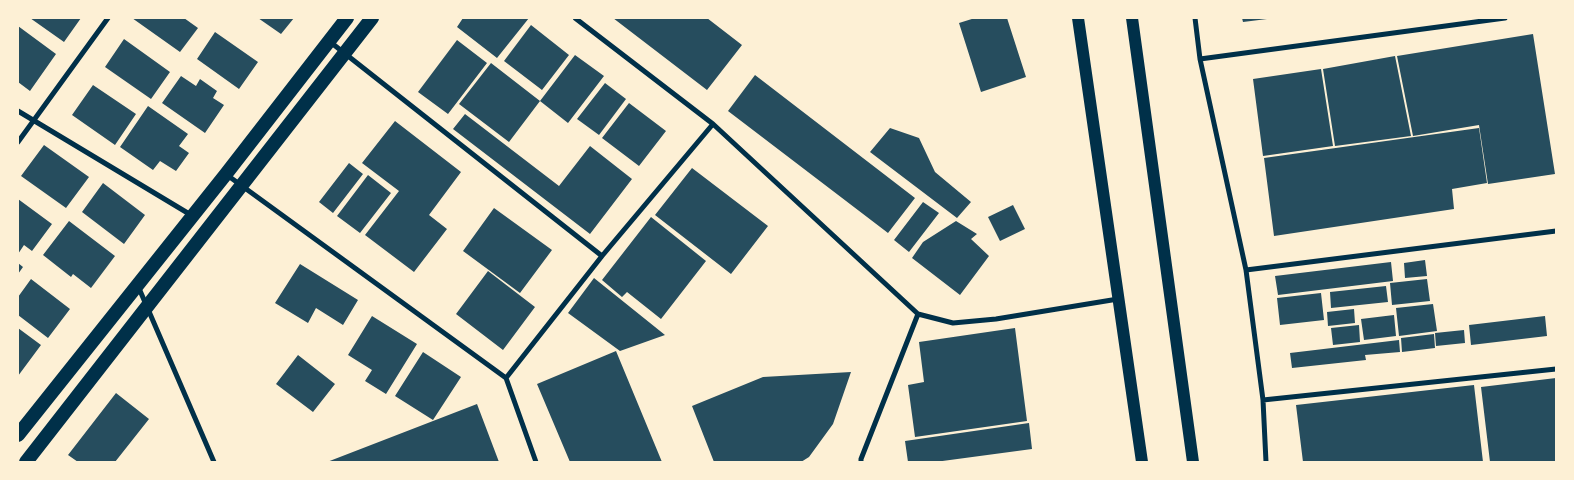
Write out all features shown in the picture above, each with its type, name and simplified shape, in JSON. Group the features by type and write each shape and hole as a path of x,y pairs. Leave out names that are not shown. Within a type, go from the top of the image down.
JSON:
{"highway":[{"path":"18,435 226,174 347,18"},
{"path":"26,462 372,18"}],"main road":[{"path":"1078,18 1142,462"},
{"path":"1132,18 1193,462"}],"street":[{"path":"18,142 108,18"},
{"path":"575,18 713,124 918,314 953,323 996,319 1118,299"},
{"path":"1196,18 1200,59 1246,270 1263,400 1266,462"},
{"path":"1200,59 1505,18"},
{"path":"329,41 602,256"},
{"path":"18,111 192,216"},
{"path":"506,378 602,256 713,124"},
{"path":"226,174 506,378 536,462"},
{"path":"1246,270 1556,231"},
{"path":"137,285 214,462"},
{"path":"853,462 861,461 918,314"},
{"path":"1263,400 1556,369"}],"building":[{"path":"30,18 81,18 64,42"},
{"path":"132,18 184,18 198,28 180,52"},
{"path":"258,18 294,18 281,34"},
{"path":"463,18 529,18 497,58 457,27"},
{"path":"613,18 707,18 742,45 707,90"},
{"path":"975,18 1007,18 1026,77 981,92 959,23"},
{"path":"1242,18 1267,18 1267,19 1243,22"},
{"path":"531,25 569,55 542,90 504,61"},
{"path":"18,26 56,54 30,91 18,82"},
{"path":"215,32 258,62 239,89 197,59"},
{"path":"1533,34 1555,174 1488,184 1479,125 1413,136 1397,56"},
{"path":"124,39 170,72 151,99 105,67"},
{"path":"457,40 487,63 448,114 418,92"},
{"path":"575,55 604,76 568,123 540,101"},
{"path":"1395,56 1411,136 1335,146 1323,69"},
{"path":"491,63 540,101 509,142 459,104"},
{"path":"1321,69 1333,146 1263,156 1253,79"},
{"path":"755,75 915,198 888,233 728,111"},
{"path":"181,76 196,86 200,79 217,91 213,98 224,105 205,133 162,103"},
{"path":"605,83 626,99 599,135 577,119"},
{"path":"93,85 136,114 115,145 72,115"},
{"path":"629,103 666,131 639,166 602,138"},
{"path":"148,106 188,134 179,146 189,153 176,171 160,161 153,170 120,147"},
{"path":"465,114 559,186 590,146 632,179 590,234 453,129"},
{"path":"395,121 461,172 429,215 447,229 414,272 365,235 399,191 362,163"},
{"path":"890,128 919,138 935,172 971,202 957,218 870,152"},
{"path":"1479,128 1487,183 1452,189 1454,209 1274,236 1264,158"},
{"path":"44,145 89,177 66,208 21,176"},
{"path":"349,163 363,174 333,213 319,202"},
{"path":"692,168 768,226 731,274 655,215"},
{"path":"368,175 391,193 360,233 337,216"},
{"path":"103,183 145,215 124,244 82,212"},
{"path":"18,199 52,224 32,251 24,245 18,254"},
{"path":"923,202 939,213 909,252 894,240"},
{"path":"1013,205 1025,229 1000,241 988,217"},
{"path":"494,208 552,250 520,293 463,251"},
{"path":"651,217 706,261 661,319 627,292 622,297 602,280"},
{"path":"69,221 115,256 91,288 73,274 71,277 43,255"},
{"path":"956,221 977,234 971,239 989,256 960,295 912,258 923,242"},
{"path":"1425,260 1427,276 1405,278 1404,263"},
{"path":"1391,262 1393,281 1278,295 1275,276"},
{"path":"18,263 23,267 18,274"},
{"path":"300,264 358,300 343,325 316,308 308,323 275,303"},
{"path":"488,271 535,307 503,350 456,314"},
{"path":"594,278 665,335 620,351 568,313"},
{"path":"31,279 70,309 48,338 18,315 18,297"},
{"path":"1427,279 1430,301 1392,305 1390,283"},
{"path":"1386,286 1388,302 1331,308 1330,292"},
{"path":"1321,293 1324,320 1280,325 1277,298"},
{"path":"1433,304 1437,331 1399,336 1396,308"},
{"path":"1354,309 1355,323 1328,326 1327,312"},
{"path":"1394,315 1396,336 1364,340 1361,319"},
{"path":"372,316 417,344 386,394 365,381 372,370 348,355"},
{"path":"1545,316 1547,336 1471,345 1469,325"},
{"path":"1359,325 1360,342 1333,345 1331,328"},
{"path":"18,328 41,345 18,376"},
{"path":"1015,328 1027,421 915,437 908,385 924,382 919,342"},
{"path":"1464,330 1465,343 1436,346 1435,333"},
{"path":"1434,334 1435,348 1402,352 1401,338"},
{"path":"1399,340 1400,352 1365,355 1366,360 1292,368 1290,353"},
{"path":"616,351 662,462 570,462 537,384"},
{"path":"423,352 461,377 433,420 395,396"},
{"path":"298,355 335,384 313,412 276,384"},
{"path":"851,372 833,424 809,457 801,462 714,462 692,406 763,377"},
{"path":"1556,378 1556,462 1490,462 1481,387"},
{"path":"1474,385 1483,462 1303,462 1296,405"},
{"path":"116,393 149,419 115,462 78,462 68,455"},
{"path":"477,404 499,462 327,462"},
{"path":"1029,423 1032,449 935,462 908,462 905,441"}]}
